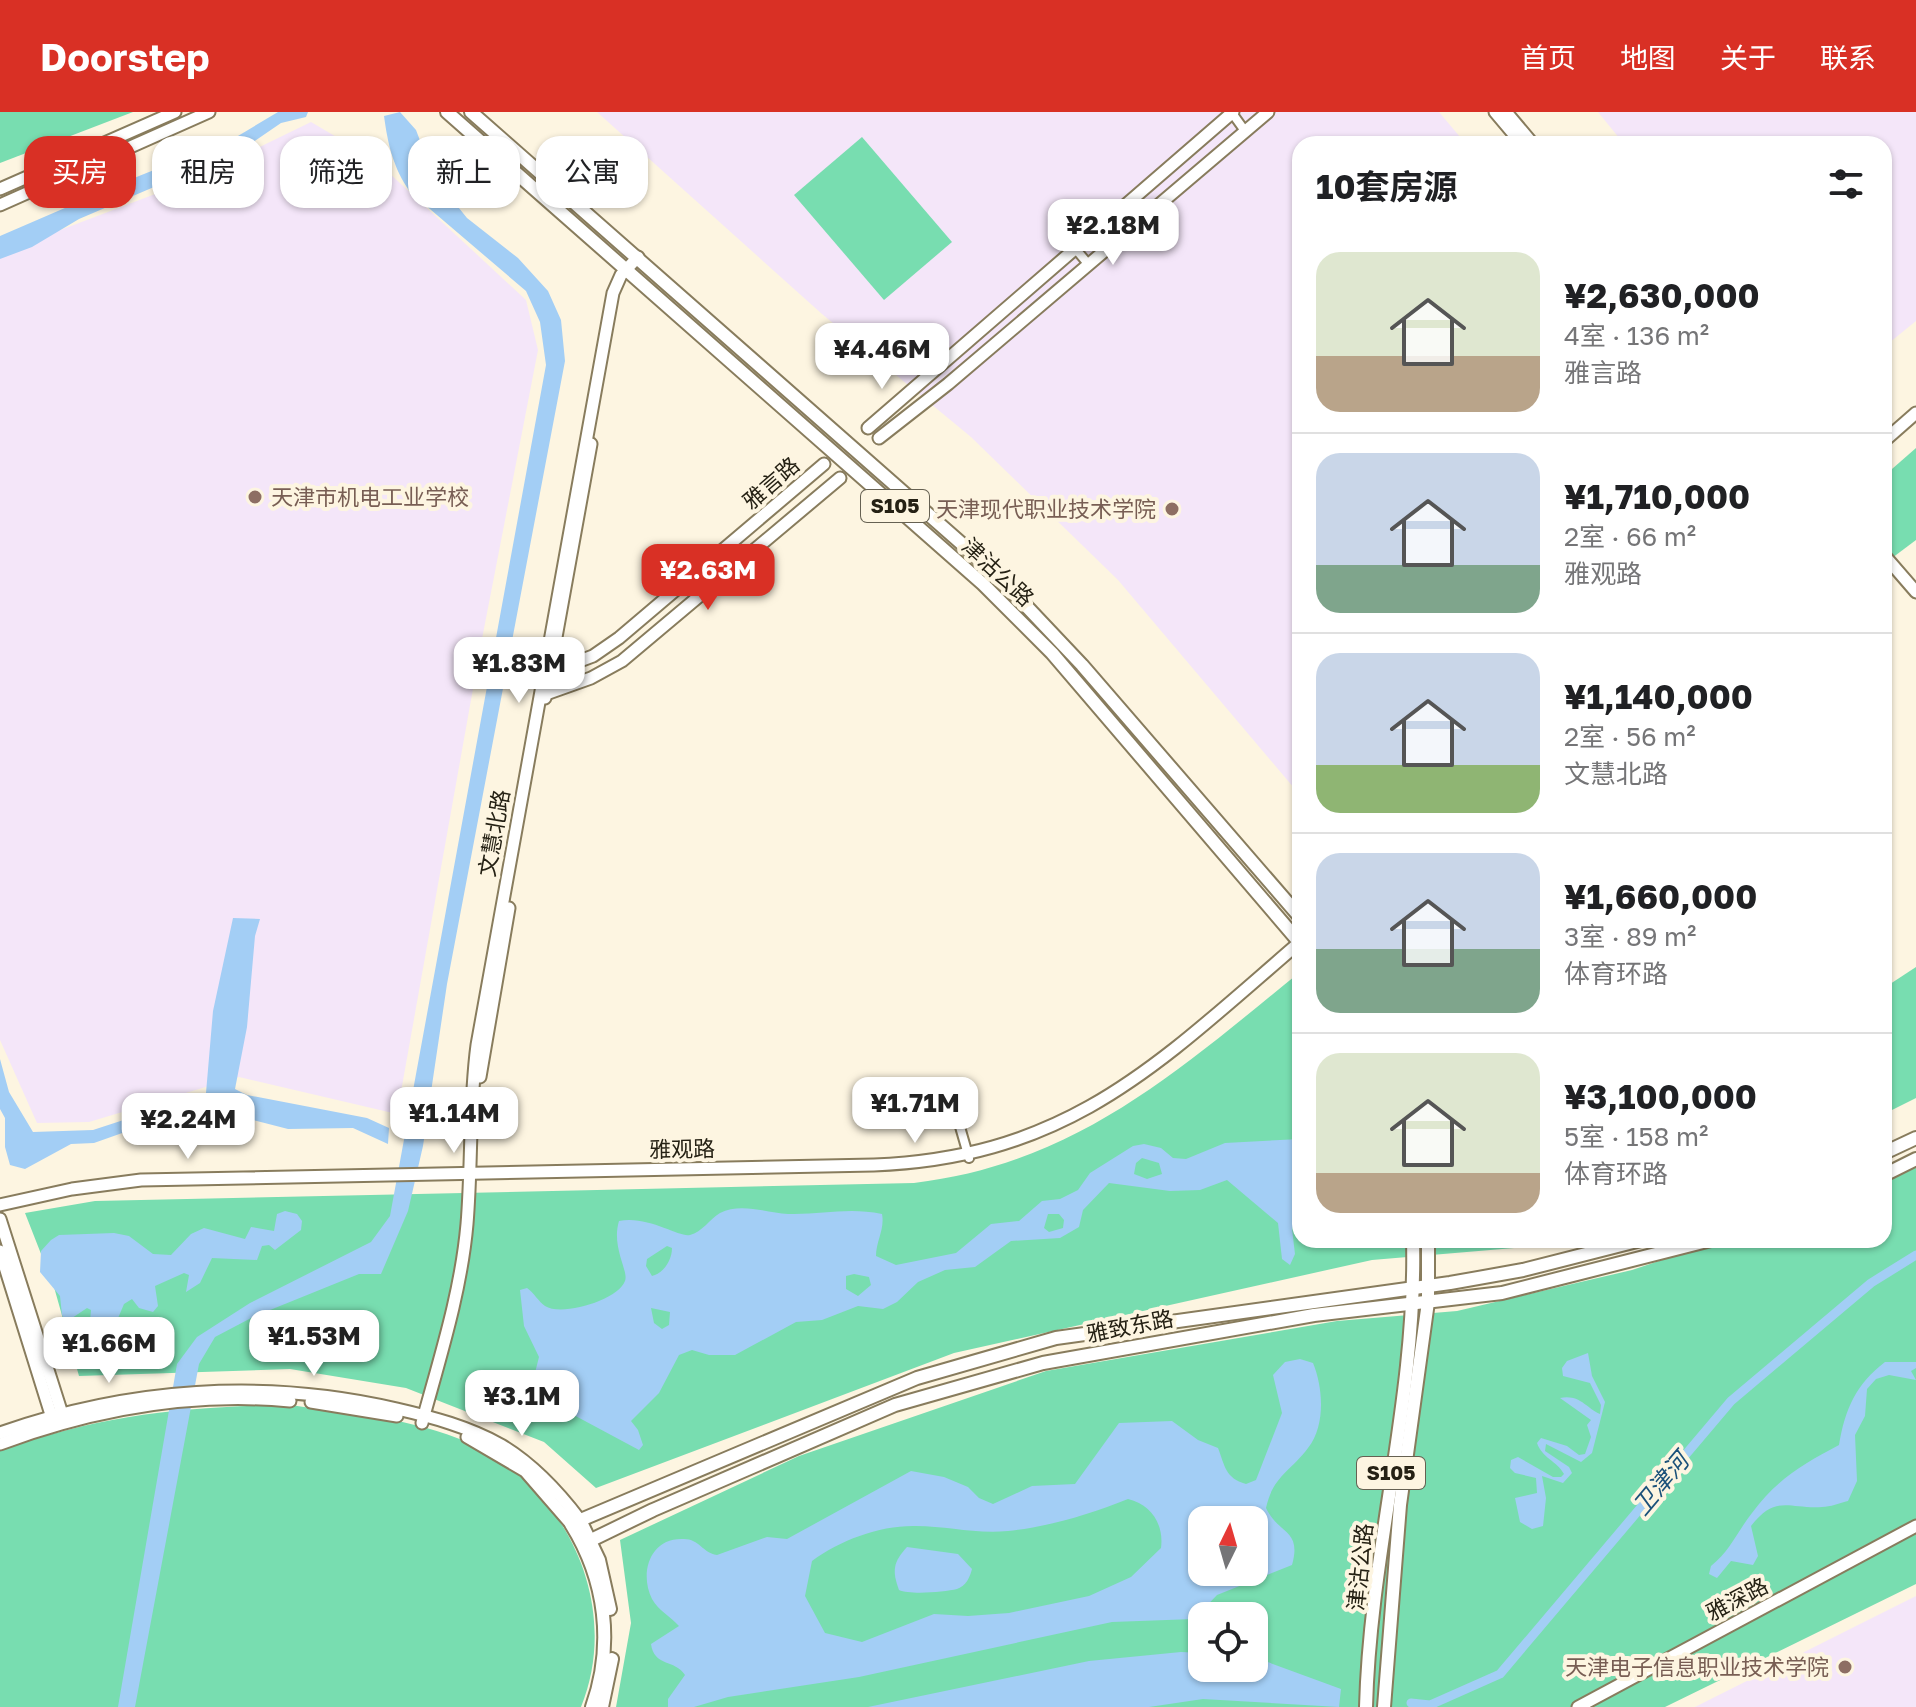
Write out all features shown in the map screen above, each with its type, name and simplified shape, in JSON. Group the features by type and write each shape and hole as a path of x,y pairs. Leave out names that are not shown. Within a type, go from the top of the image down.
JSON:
{"main road":[{"path":"0,189 175,112"},
{"path":"0,205 209,112"},
{"name":"津沽公路","path":"447,112 953,555 1018,618 1292,933"},
{"name":"津沽公路","path":"471,112 995,573 1142,733 1292,908"},
{"path":"879,438 935,395 1268,112"},
{"path":"1495,112 1515,136"},
{"path":"1506,112 1526,136"},
{"path":"868,428 1232,113"},
{"name":"文慧北路","path":"427,1420 467,1276 474,1070 595,380 613,293 641,260"},
{"name":"文慧北路","path":"472,1175 480,1079 546,694 617,300 629,272"},
{"path":"1892,434 1916,413"},
{"path":"1892,441 1916,421"},
{"name":"雅言路","path":"550,672 578,663 619,638 824,464"},
{"name":"雅言路","path":"546,694 591,678 622,661 840,478"},
{"path":"1892,564 1916,592"},
{"path":"1892,575 1916,603"},
{"name":"雅观路","path":"968,1156 1039,1132 1129,1085 1292,949"},
{"name":"雅观路","path":"0,1208 62,1190 141,1180 874,1165 968,1156 1042,1137 1130,1090 1292,956"},
{"path":"1892,1149 1916,1138"},
{"path":"1892,1171 1916,1159"},
{"path":"0,1219 58,1419"},
{"name":"津沽公路","path":"1366,1707 1387,1504 1414,1303 1413,1248"},
{"name":"津沽公路","path":"1384,1707 1400,1505 1428,1302 1428,1248"},
{"name":"雅致东路","path":"576,1522 917,1378 1056,1338 1523,1270 1610,1248"},
{"name":"雅致东路","path":"588,1542 666,1504 895,1405 1043,1363 1182,1335 1502,1293 1679,1248"},
{"path":"0,1251 58,1419"},
{"path":"0,1433 162,1399 198,1396 305,1402 427,1420 481,1435 516,1456 546,1481 588,1542 604,1578 612,1627 612,1665 602,1707"},
{"path":"0,1444 58,1419"},
{"name":"雅深路","path":"1578,1707 1916,1526"},
{"name":"雅深路","path":"1589,1707 1916,1533"},
{"path":"588,1542 605,1623 603,1667 592,1707"}],"street":[{"path":"1232,113 1245,131"},
{"path":"1074,247 1089,265"},
{"path":"920,381 935,395"},
{"path":"954,1106 968,1156"}],"shaded area":[{"name":"天津现代职业技术学院","path":"597,112 1439,112 1459,136 1292,136 1292,786 1118,580 971,437 822,314 648,158 648,136 624,136"},
{"path":"1598,112 1916,112 1916,321 1892,340 1892,136 1618,136"},
{"name":"天津市机电工业学校","path":"311,122 335,136 282,136"},
{"name":"天津市机电工业学校","path":"280,137 280,208 392,208 392,176 408,191 408,208 427,208 526,300 538,350 481,644 397,1114 239,1077 89,1122 37,1123 0,1040 0,253 118,208 136,208 136,201 152,195 152,208 264,208 264,145"},
{"name":"天津电子信息职业技术学院","path":"1916,1596 1916,1707 1695,1707 1854,1627"}],"green space":[{"path":"0,112 133,112 70,136 24,136 24,154 0,163"},
{"path":"862,137 952,242 884,300 794,195"},
{"path":"1916,448 1916,540 1892,558 1892,469"},
{"path":"1916,967 1916,1098 1892,1110 1892,983"},
{"path":"1292,978 1292,1248 1514,1248 1372,1260 954,1353 596,1488 544,1442 406,1388 290,1369 79,1376 54,1287 25,1213 95,1201 914,1183 972,1172 1026,1156 1075,1134 1122,1107 1211,1044"},
{"path":"1916,1165 1916,1584 1665,1707 616,1707 631,1623 620,1540 799,1456 1046,1371 1337,1321 1457,1311 1632,1270 1698,1248 1892,1248 1892,1178"},
{"path":"291,1405 381,1418 448,1435 504,1463 534,1489 558,1519 577,1554 589,1591 595,1629 592,1668 581,1707 0,1707 0,1450 73,1428 143,1415 178,1410"}],"water":[{"path":"278,112 308,112 306,117 281,123 262,136 238,136"},
{"path":"400,112 418,136 408,136 408,189 392,156 392,136 387,136 384,116"},
{"path":"152,171 152,188 136,195 136,177"},
{"path":"65,208 105,208 79,219 32,247 0,259 0,236"},
{"path":"429,208 459,208 467,218 518,258 548,291 561,320 565,361 447,984 423,1146 408,1211 381,1274 359,1274 253,1317 215,1337 199,1364 135,1707 118,1707 177,1364 197,1337 250,1303 371,1242 390,1216 546,365 540,322 526,291"},
{"path":"233,918 260,919 255,936 247,1027 235,1089 247,1095 367,1118 389,1128 388,1144 353,1128 288,1129 218,1111 190,1109 94,1143 71,1144 25,1169 10,1165 5,1147 5,1118 0,1109 0,1059 9,1092 33,1132 93,1130 206,1093 213,1011"},
{"path":"1292,1139 1292,1248 1295,1254 1290,1265 1282,1259 1278,1223 1227,1180 1200,1190 1170,1191 1109,1183 1083,1210 1079,1227 1060,1238 1011,1241 975,1267 945,1270 918,1282 897,1302 883,1309 858,1306 822,1320 796,1322 735,1355 709,1355 692,1350 679,1355 659,1393 631,1421 643,1445 639,1450 570,1413 568,1393 539,1394 532,1385 539,1357 524,1326 520,1290 527,1288 545,1306 553,1309 589,1305 612,1294 626,1277 618,1249 619,1221 641,1221 690,1235 720,1213 737,1208 788,1214 857,1211 882,1214 876,1256 896,1265 956,1253 991,1224 1019,1221 1042,1201 1060,1199 1078,1190 1090,1173 1133,1146 1144,1144 1161,1148 1173,1158 1186,1159 1225,1143","holes":["1142,1158 1159,1163 1162,1174 1147,1179 1134,1174 1136,1163","1048,1214 1059,1214 1064,1220 1063,1228 1049,1232 1044,1228","667,1246 672,1248 671,1257 660,1272 652,1276 646,1266 647,1259","846,1276 869,1277 871,1285 858,1296 846,1289","651,1308 670,1312 669,1325 662,1329 654,1323"]},
{"path":"285,1211 297,1214 302,1221 301,1230 275,1250 269,1245 262,1246 257,1260 212,1258 200,1283 186,1292 189,1275 184,1273 155,1286 158,1306 153,1312 139,1308 132,1299 124,1304 113,1330 101,1338 91,1354 75,1360 65,1356 66,1347 75,1338 62,1315 60,1296 40,1272 41,1251 51,1240 59,1235 114,1233 129,1236 153,1254 171,1255 191,1234 204,1228 245,1239 251,1227 274,1231 277,1214","holes":["87,1308 91,1310 89,1332 82,1334 72,1318"]},
{"path":"1588,1353 1592,1376 1605,1402 1592,1453 1581,1462 1546,1444 1545,1451 1569,1467 1572,1473 1563,1483 1542,1476 1546,1498 1543,1526 1532,1529 1520,1522 1515,1498 1537,1493 1536,1478 1515,1473 1510,1468 1511,1460 1518,1457 1553,1477 1561,1477 1564,1474 1561,1470 1539,1448 1537,1443 1541,1438 1567,1446 1579,1455 1585,1454 1591,1437 1587,1425 1591,1420 1560,1398 1578,1400 1600,1414 1601,1405 1590,1383 1563,1376 1562,1368 1567,1361"},
{"path":"1300,1359 1313,1363 1321,1406 1318,1428 1308,1448 1273,1488 1267,1506 1188,1506 1188,1586 1240,1586 1217,1595 1210,1602 1188,1602 1188,1619 1112,1622 859,1677 728,1697 694,1707 668,1707 668,1699 685,1675 660,1660 651,1644 679,1626 655,1603 648,1589 650,1558 663,1544 672,1540 689,1540 717,1555 767,1537 787,1539 911,1471 944,1477 968,1487 979,1498 993,1504 1032,1486 1075,1484 1119,1423 1172,1421 1198,1440 1218,1448 1230,1475 1246,1484 1256,1480 1282,1413 1273,1375 1285,1362","holes":["1128,1499 1155,1517 1161,1548 1131,1577 1089,1596 1009,1613 968,1616 934,1614 862,1642 825,1633 805,1596 812,1561 848,1540 875,1531 903,1526 1008,1531 1069,1519"]},
{"path":"1885,1362 1916,1362 1916,1368 1911,1371 1916,1380 1889,1375 1876,1379 1867,1389 1865,1416 1855,1435 1857,1481 1848,1501 1825,1507 1775,1506 1751,1526 1758,1556 1753,1565 1731,1561 1717,1578 1709,1574 1711,1566 1771,1491 1802,1466 1839,1445 1853,1398 1866,1379"},
{"path":"1268,1512 1292,1538 1292,1565 1268,1575"},
{"path":"907,1547 958,1554 972,1569 969,1578 963,1586 952,1590 919,1593 899,1590 895,1567"},
{"path":"1188,1652 1188,1682 1268,1682 1268,1662 1341,1689 1339,1707 1203,1699 1149,1707 868,1707 1089,1661"}],"waterway":[{"name":"卫津河","path":"1411,1703 1430,1705 1500,1674 1731,1401 1871,1283 1916,1255"}],"place":[{"name":"天津市机电工业学校","path":"255,497"},
{"name":"天津现代职业技术学院","path":"1172,509"},
{"name":"天津电子信息职业技术学院","path":"1845,1667"}]}
